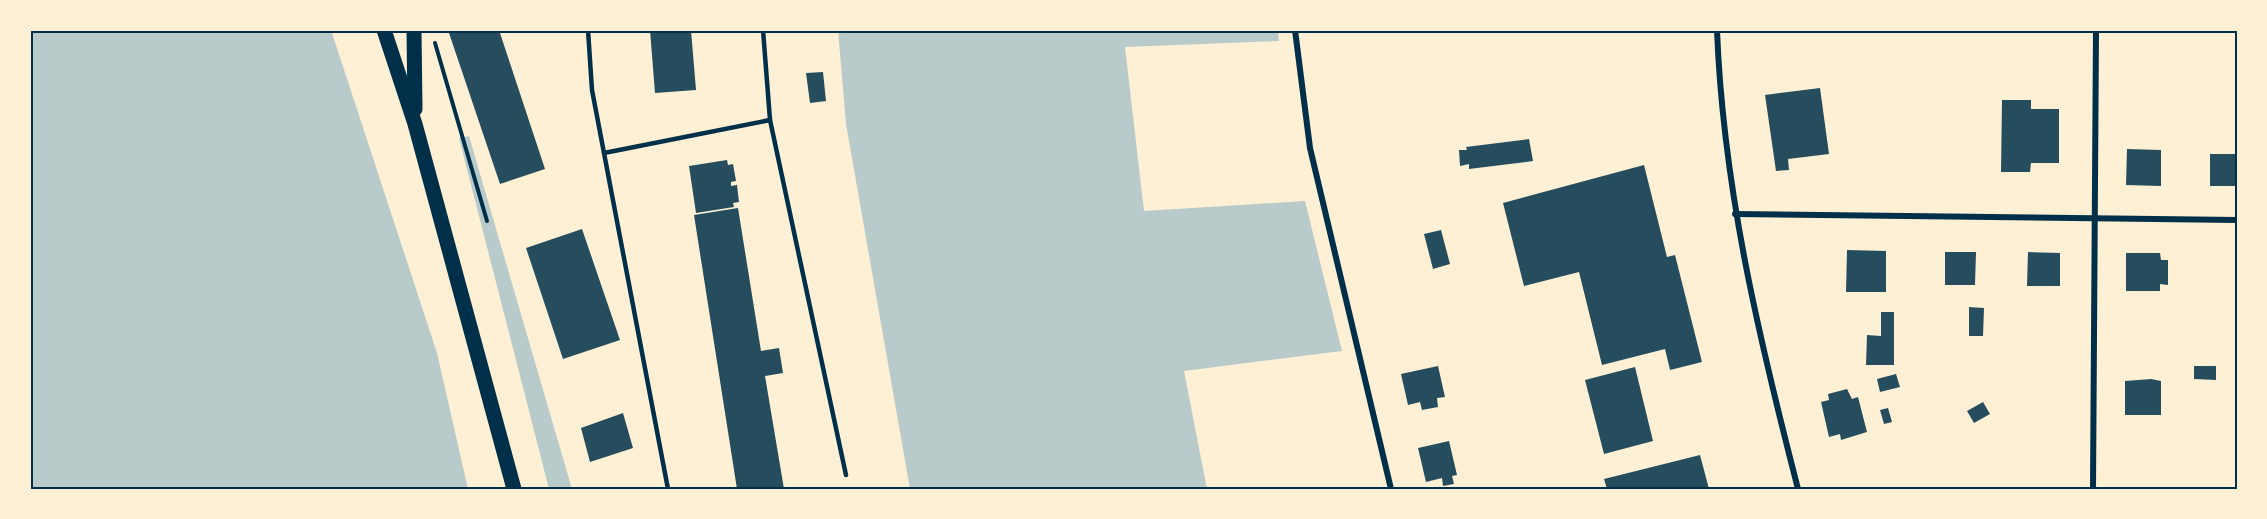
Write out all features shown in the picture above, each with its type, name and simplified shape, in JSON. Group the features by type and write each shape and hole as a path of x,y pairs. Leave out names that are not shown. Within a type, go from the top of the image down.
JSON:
{"main road":[{"path":"384,30 415,124 514,489"},
{"path":"414,30 415,124"}],"street":[{"path":"1295,30 1310,148 1391,489"},
{"path":"1717,30 1724,123 1736,214 1761,345 1798,489"},
{"path":"2093,489 2096,30"},
{"path":"1736,214 2237,220"}],"lane":[{"path":"588,30 592,90 668,489"},
{"path":"763,30 770,120 846,475"},
{"path":"604,153 770,120"}],"path":[{"path":"434,41 487,221"}],"shaded area":[{"path":"30,30 331,30 437,353 468,489 30,489"},
{"path":"838,30 1278,30 1279,41 1125,47 1144,211 1305,201 1342,351 1184,371 1207,489 910,489 846,124"},
{"path":"469,136 572,489 549,489 459,138"}],"building":[{"path":"448,30 499,30 545,169 500,184"},
{"path":"650,30 691,30 696,90 655,93"},
{"path":"823,72 826,101 810,103 806,73"},
{"path":"1820,88 1829,154 1788,159 1789,170 1776,171 1765,95"},
{"path":"2002,100 2031,100 2031,109 2059,109 2059,163 2031,163 2030,172 2001,172"},
{"path":"1529,139 1533,161 1469,169 1469,164 1460,166 1459,150 1467,150 1466,147"},
{"path":"2127,149 2161,150 2161,186 2126,185"},
{"path":"2210,154 2237,154 2237,186 2210,186"},
{"path":"727,160 728,165 733,164 736,181 731,182 731,186 737,185 739,202 733,203 734,207 696,213 689,166"},
{"path":"1644,165 1667,257 1675,255 1702,362 1670,370 1665,349 1602,365 1579,272 1524,286 1503,203"},
{"path":"738,208 761,351 779,348 783,373 765,376 784,489 737,489 694,215"},
{"path":"582,229 620,340 563,359 526,248"},
{"path":"1441,230 1450,264 1433,269 1424,234"},
{"path":"1847,250 1886,251 1886,292 1846,292"},
{"path":"1945,252 1976,252 1975,285 1945,285"},
{"path":"2028,252 2060,253 2060,286 2027,286"},
{"path":"2126,253 2160,253 2161,260 2168,260 2168,285 2160,284 2160,291 2126,291"},
{"path":"1969,307 1984,308 1983,336 1969,336"},
{"path":"1881,312 1894,312 1894,365 1866,365 1867,335 1881,336"},
{"path":"1438,366 1445,397 1437,398 1438,407 1422,410 1420,402 1408,405 1401,374"},
{"path":"2194,366 2216,366 2216,380 2194,379"},
{"path":"1635,367 1653,441 1604,454 1585,380"},
{"path":"1896,374 1900,387 1880,392 1877,379"},
{"path":"2151,379 2161,381 2161,415 2125,415 2125,381"},
{"path":"1847,389 1852,399 1858,397 1867,432 1841,440 1840,434 1829,437 1821,402 1829,400 1828,394"},
{"path":"1983,402 1990,414 1974,423 1967,411"},
{"path":"1888,408 1892,422 1884,424 1880,410"},
{"path":"623,413 633,448 590,462 581,428"},
{"path":"1449,441 1457,475 1452,476 1454,484 1443,486 1442,478 1426,482 1418,448"},
{"path":"1700,455 1709,489 1607,489 1604,479"}]}
